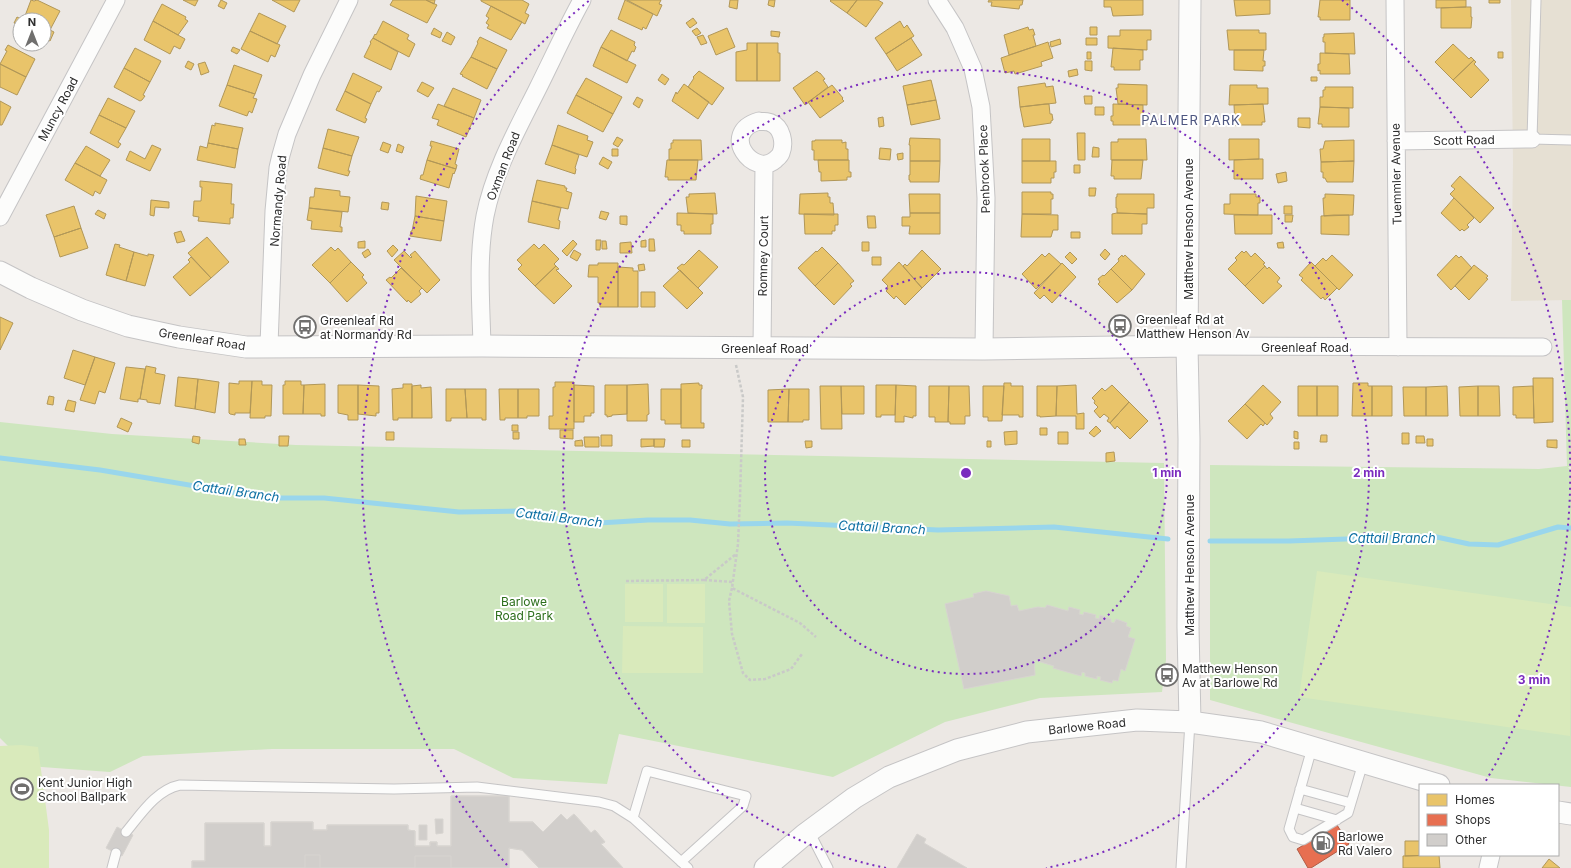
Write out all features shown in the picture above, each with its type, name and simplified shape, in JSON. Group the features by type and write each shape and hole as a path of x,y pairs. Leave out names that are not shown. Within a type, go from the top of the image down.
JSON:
{"street":[{"name":"Muncy Road","path":"0,217 116,0"},
{"name":"Normandy Road","path":"269,345 274,211 278,168 281,155 286,134 312,75 349,0"},
{"name":"Oxman Road","path":"482,346 480,260 482,238 494,183 515,133 582,0"},
{"name":"Penbrook Place","path":"937,0 956,28 970,62 978,88 981,107 986,198 984,349"},
{"name":"Matthew Henson Avenue","path":"1190,0 1187,346 1189,438 1188,627 1190,722"},
{"name":"Tuemmler Avenue","path":"1395,0 1398,347"},
{"name":"Scott Road","path":"1396,141 1532,139"},
{"name":"Romney Court","path":"762,348 764,164"},
{"name":"Greenleaf Road","path":"0,272 31,288 82,310 128,326 179,337 246,346 984,349 1187,346 1543,347"},
{"name":"Barlowe Road","path":"765,868 809,831 854,798 889,777 957,750 1027,732 1136,720 1190,722 1261,732 1436,784"},
{"path":"1559,812 1571,814"},
{"path":"1488,868 1491,856"}],"lane":[{"path":"1536,0 1532,139 1571,140"},
{"path":"1182,868 1190,722"},
{"path":"1312,748 1289,829 1293,837 1302,840 1348,813 1363,763"},
{"path":"126,832 147,806 162,793 172,787 184,785 394,789 490,788 542,796 599,802 614,806 633,818 684,865 743,806 746,796 647,772 633,818"},
{"path":"1300,789 1351,803"},
{"path":"1295,808 1337,820"},
{"path":"809,831 828,868"},
{"path":"112,868 116,853"}],"path":[{"path":"731,347 742,397 738,544 729,601 732,634 743,673 750,680 766,679 791,669 802,654"},
{"path":"704,580 736,554"},
{"path":"626,581 704,580 733,582"},
{"path":"732,588 800,623 816,637"}],"shaded area":[{"path":"1511,0 1571,0 1571,300 1511,301 1513,163"}],"green space":[{"path":"1562,300 1571,300 1571,467 1568,467 1571,471 1571,787 1559,786 1559,784 1544,784 1491,778 1210,700 1210,465 1539,469 1567,466"},
{"name":"Barlowe Road Park","path":"0,422 112,434 296,445 1164,463 1166,660 1162,692 1040,698 945,722 833,777 619,734 607,784 513,778 454,749 272,749 143,756 110,772 28,766 0,738"},
{"path":"1317,571 1571,607 1570,736 1299,697"},
{"path":"625,584 663,584 663,622 625,622"},
{"path":"667,584 705,584 705,623 667,623"},
{"path":"623,626 703,627 703,673 622,673"},
{"name":"Kent Junior High School Ballpark","path":"21,745 38,747 49,830 49,868 0,868 0,746"}],"building: Homes":[{"path":"31,0 37,0 60,11 52,26 52,12 26,12"},
{"path":"183,0 198,0 195,6"},
{"path":"221,0 227,3 224,9 218,6"},
{"path":"272,0 300,0 294,12"},
{"path":"393,0 426,0 437,5 427,23 390,5"},
{"path":"426,0 435,0 434,4"},
{"path":"481,0 522,0 529,4 525,13 529,15 525,24"},
{"path":"625,0 653,14 646,29 643,27 642,30 618,19"},
{"path":"627,0 661,0 659,4 662,5 657,16"},
{"path":"730,0 738,0 737,9 729,7"},
{"path":"769,0 775,0 774,7 768,5"},
{"path":"857,0 847,13 830,1"},
{"path":"857,0 878,0 883,3 866,27 847,13"},
{"path":"989,0 1023,0 1019,9 991,6 992,2 988,2"},
{"path":"1104,0 1143,0 1143,15 1113,16 1111,7 1104,7"},
{"path":"1234,0 1270,0 1270,14 1236,16"},
{"path":"1320,0 1350,0 1350,20 1320,20 1320,17 1318,17"},
{"path":"1436,0 1466,0 1466,7 1436,8"},
{"path":"1489,0 1500,0 1500,3 1489,3"},
{"path":"162,4 186,17 185,19 188,21 178,35 153,21"},
{"path":"491,6 522,22 511,40 487,28 489,25 486,23 489,18 486,16"},
{"path":"1471,7 1471,28 1441,28 1441,8"},
{"path":"259,13 286,26 277,44 250,31"},
{"path":"693,18 697,23 690,28 686,23"},
{"path":"153,21 185,39 180,49 174,46 170,54 144,40"},
{"path":"383,21 409,35 407,39 415,44 409,57 373,38"},
{"path":"900,21 904,28 907,25 914,36 886,54 875,38"},
{"path":"1028,27 1029,30 1033,29 1036,46 1009,55 1004,35"},
{"path":"1090,27 1097,27 1097,35 1090,35"},
{"path":"434,28 442,33 440,38 431,34"},
{"path":"697,28 701,33 696,36 692,31"},
{"path":"727,28 735,47 716,55 708,36"},
{"path":"611,30 635,42 634,45 636,47 634,52 632,51 627,61 601,47"},
{"path":"1120,30 1151,30 1151,40 1147,40 1147,50 1108,48 1108,36 1120,36"},
{"path":"1227,30 1259,30 1259,33 1266,33 1266,50 1229,50"},
{"path":"250,31 280,45 275,57 271,55 268,62 241,49"},
{"path":"771,31 780,32 779,37 771,36"},
{"path":"447,32 455,37 451,45 442,41"},
{"path":"1354,33 1355,54 1325,53 1325,42 1323,42 1324,34"},
{"path":"703,35 707,43 701,45 697,37"},
{"path":"480,37 507,50 497,69 471,57"},
{"path":"373,38 398,52 391,70 364,57"},
{"path":"911,38 922,55 897,71 886,54"},
{"path":"1086,38 1097,38 1097,45 1086,45"},
{"path":"1060,39 1061,44 1051,47 1050,42"},
{"path":"1048,42 1053,58 1041,62 1042,66 1015,74 1014,71 1005,73 1001,58"},
{"path":"747,43 757,43 757,81 736,81 736,52 747,50"},
{"path":"757,43 778,43 778,53 780,53 780,81 757,81"},
{"path":"1453,44 1469,59 1471,57 1474,60 1453,80 1435,62"},
{"path":"8,45 12,47 12,52 22,52 35,59 26,77 0,64 7,51 5,50"},
{"path":"233,47 240,50 237,54 231,51"},
{"path":"601,47 636,65 627,83 593,66"},
{"path":"135,48 161,61 150,82 124,68"},
{"path":"1113,48 1143,50 1143,60 1140,60 1140,70 1114,70 1114,67 1111,67"},
{"path":"1234,50 1264,50 1263,61 1265,61 1265,66 1263,66 1263,71 1234,70"},
{"path":"1087,52 1091,52 1091,59 1087,59"},
{"path":"1498,52 1503,52 1503,58 1498,58"},
{"path":"1320,53 1349,54 1350,74 1320,74 1320,70 1318,71 1318,64 1320,64"},
{"path":"471,57 497,69 487,89 460,74"},
{"path":"1474,60 1476,62 1474,64 1489,80 1471,98 1453,80"},
{"path":"188,61 194,64 191,70 185,67"},
{"path":"1085,61 1092,61 1092,71 1085,70"},
{"path":"205,62 209,72 201,75 198,64"},
{"path":"0,64 26,77 17,95 0,87"},
{"path":"234,65 262,75 255,94 227,85"},
{"path":"124,68 150,82 142,100 140,101 114,87"},
{"path":"1077,69 1078,75 1069,77 1068,71"},
{"path":"699,71 724,88 712,105 688,87 694,78 693,77"},
{"path":"817,71 825,79 823,80 828,87 805,105 793,88"},
{"path":"353,73 382,87 379,92 377,91 371,104 345,91"},
{"path":"662,74 669,79 665,85 658,80"},
{"path":"1311,77 1317,77 1317,81 1311,81"},
{"path":"586,78 622,97 613,114 576,95"},
{"path":"931,80 936,100 907,105 903,86"},
{"path":"422,82 434,88 428,97 417,91"},
{"path":"1045,83 1046,87 1053,86 1056,103 1020,107 1018,87"},
{"path":"684,84 709,102 698,119 672,101 676,92 677,94"},
{"path":"1118,84 1147,85 1147,105 1118,104 1116,88 1118,88"},
{"path":"227,85 255,94 253,98 257,99 252,113 249,111 247,116 219,106"},
{"path":"832,85 844,101 820,118 808,102"},
{"path":"1230,85 1257,85 1257,88 1268,88 1268,104 1229,105"},
{"path":"1325,87 1353,87 1353,108 1320,107 1320,97 1323,97 1323,90 1325,90"},
{"path":"453,88 481,100 474,118 444,106"},
{"path":"345,91 371,104 365,118 367,119 365,123 336,110"},
{"path":"576,95 613,114 603,132 567,113"},
{"path":"1084,96 1092,96 1092,104 1085,104"},
{"path":"637,97 643,100 639,108 633,104"},
{"path":"108,98 135,111 126,128 99,115"},
{"path":"936,100 940,119 911,125 907,105"},
{"path":"0,101 11,107 2,125 0,125"},
{"path":"438,104 474,118 466,137 437,125 439,120 432,118"},
{"path":"1049,104 1050,114 1052,114 1053,120 1051,123 1024,127 1020,107"},
{"path":"1113,104 1143,105 1143,125 1113,125 1111,116 1113,116"},
{"path":"1263,104 1265,122 1262,122 1262,125 1235,125 1234,105"},
{"path":"1095,107 1104,107 1104,115 1095,115"},
{"path":"1320,107 1349,108 1349,127 1322,127 1322,124 1318,124"},
{"path":"99,115 126,128 118,142 121,144 118,148 90,133"},
{"path":"883,117 884,126 879,127 878,118"},
{"path":"1298,118 1310,118 1310,128 1298,127"},
{"path":"215,123 243,128 238,149 208,143 212,125 215,126"},
{"path":"558,125 588,136 587,140 593,142 587,157 552,145"},
{"path":"328,129 359,137 352,156 323,148"},
{"path":"1077,133 1085,133 1085,160 1078,160"},
{"path":"617,137 623,140 618,147 613,144"},
{"path":"910,138 940,139 940,161 910,161"},
{"path":"1022,139 1050,139 1050,161 1022,161"},
{"path":"1118,139 1146,139 1147,160 1111,160 1111,142 1118,142"},
{"path":"1229,139 1259,139 1259,159 1229,160"},
{"path":"673,140 701,140 702,160 669,160 669,149 671,149 671,143 673,143"},
{"path":"842,140 842,143 846,142 846,149 848,149 848,160 814,160 812,141"},
{"path":"1354,140 1354,161 1321,162 1320,149 1323,149 1325,141"},
{"path":"431,141 459,149 455,164 457,165 456,169 427,160 432,146 430,146"},
{"path":"383,142 391,145 388,153 380,150"},
{"path":"208,143 238,149 235,168 197,160 200,146 207,148"},
{"path":"398,144 404,147 402,153 396,151"},
{"path":"152,145 161,149 150,171 126,160 130,151 145,159"},
{"path":"552,145 579,155 575,168 575,174 545,164"},
{"path":"86,146 110,160 100,176 75,163"},
{"path":"1093,147 1099,148 1099,157 1092,157"},
{"path":"323,148 352,156 348,176 318,168"},
{"path":"880,148 891,149 890,160 879,159"},
{"path":"612,149 618,149 618,156 612,156"},
{"path":"903,153 903,159 898,160 897,154"},
{"path":"603,157 612,162 608,169 599,164"},
{"path":"1263,159 1263,179 1234,179 1234,160"},
{"path":"427,160 456,169 454,174 453,173 449,188 420,179 421,175 423,175"},
{"path":"667,160 698,160 696,180 668,180 668,177 665,177"},
{"path":"818,160 849,160 849,172 851,172 851,177 847,177 847,180 821,181 821,172 819,172"},
{"path":"1112,160 1143,160 1141,179 1114,179 1114,176 1111,176"},
{"path":"910,161 940,161 939,182 910,182"},
{"path":"1022,161 1056,161 1056,172 1054,172 1054,178 1051,178 1051,183 1022,183"},
{"path":"1354,161 1353,182 1327,182 1325,178 1323,178 1323,172 1321,172 1321,162"},
{"path":"75,163 107,180 100,194 95,191 93,196 65,180"},
{"path":"1074,165 1080,165 1080,173 1074,173"},
{"path":"1286,172 1287,181 1278,183 1276,174"},
{"path":"1460,176 1494,208 1480,223 1450,194 1455,189 1451,186"},
{"path":"537,180 565,186 565,188 567,188 566,191 572,193 568,209 532,201"},
{"path":"200,181 232,184 231,204 234,204 233,218 230,218 230,224 198,221 199,217 193,216 194,201 201,201 202,187 200,187"},
{"path":"315,188 340,191 340,196 350,197 348,212 309,208 310,197 314,197"},
{"path":"1089,188 1096,188 1095,196 1089,196"},
{"path":"1022,192 1051,192 1051,194 1053,194 1053,199 1051,199 1051,214 1022,214"},
{"path":"715,193 717,214 688,213 686,197 689,197 689,194"},
{"path":"828,193 830,203 833,203 834,215 799,214 800,194"},
{"path":"909,194 940,194 940,213 910,213"},
{"path":"1117,194 1154,194 1154,208 1147,208 1147,214 1117,213"},
{"path":"1230,194 1256,194 1256,197 1260,197 1260,203 1258,203 1258,215 1224,214 1224,204 1230,204"},
{"path":"1325,194 1354,195 1353,215 1324,216 1323,198 1325,198"},
{"path":"416,196 447,201 444,221 415,216"},
{"path":"1454,198 1474,218 1467,225 1469,227 1464,231 1462,229 1460,231 1441,213"},
{"path":"151,200 169,202 169,208 155,207 154,216 150,215"},
{"path":"532,201 561,208 558,220 560,221 559,229 528,222"},
{"path":"382,202 389,203 388,210 381,209"},
{"path":"74,206 81,228 54,237 46,215"},
{"path":"1284,206 1292,206 1292,214 1284,214"},
{"path":"309,208 342,212 340,227 342,227 342,232 311,229 312,221 307,220"},
{"path":"98,210 106,214 104,219 95,214"},
{"path":"601,211 609,213 606,220 599,218"},
{"path":"677,213 713,214 711,234 684,234 684,231 681,231 681,225 677,225"},
{"path":"910,213 940,213 940,234 909,234 910,226 902,226 902,217 910,217"},
{"path":"804,214 838,214 838,225 835,225 835,231 832,231 832,234 805,234"},
{"path":"1022,214 1058,215 1058,230 1053,230 1051,237 1021,237"},
{"path":"1112,214 1147,214 1147,224 1142,224 1142,234 1112,234"},
{"path":"1234,215 1272,215 1272,234 1235,234"},
{"path":"1285,215 1293,215 1292,222 1285,222"},
{"path":"1349,215 1349,235 1321,234 1321,216"},
{"path":"415,216 444,221 441,241 410,236"},
{"path":"620,216 627,216 627,225 620,224"},
{"path":"867,216 875,216 876,228 868,228"},
{"path":"81,228 88,248 60,257 54,237"},
{"path":"181,231 185,241 177,243 174,233"},
{"path":"1071,232 1080,232 1080,238 1071,238"},
{"path":"207,237 229,262 211,278 188,253"},
{"path":"649,239 654,239 655,251 649,251"},
{"path":"573,240 577,244 567,256 562,251"},
{"path":"596,240 601,240 600,250 596,250"},
{"path":"646,240 646,247 641,247 641,241"},
{"path":"365,241 365,248 358,248 358,242"},
{"path":"602,241 606,241 607,249 602,249"},
{"path":"631,242 632,253 620,253 620,243"},
{"path":"862,242 869,242 869,251 862,251"},
{"path":"1283,242 1284,248 1278,248 1277,243"},
{"path":"115,244 120,245 119,247 134,252 126,281 106,275"},
{"path":"534,244 539,249 544,244 559,259 554,264 556,266 535,286 518,269 522,265 517,260"},
{"path":"393,245 398,250 392,257 387,251"},
{"path":"331,247 335,251 338,248 351,262 330,283 312,265"},
{"path":"822,247 838,263 815,286 798,268"},
{"path":"368,249 371,254 365,258 362,253"},
{"path":"1105,249 1110,254 1105,260 1100,255"},
{"path":"574,250 581,254 577,261 570,257"},
{"path":"699,250 718,267 698,288 677,268 682,264 684,265"},
{"path":"922,250 941,269 922,288 903,266 905,264 907,266"},
{"path":"404,251 411,258 412,257 410,255 415,251 440,280 427,293 394,260"},
{"path":"1242,251 1244,253 1246,251 1251,257 1255,253 1265,263 1263,264 1265,266 1245,286 1228,269 1237,260 1235,258"},
{"path":"134,252 148,256 148,254 154,255 145,286 126,281"},
{"path":"1070,252 1077,259 1072,264 1065,257"},
{"path":"1049,253 1061,264 1036,289 1022,274 1042,254 1045,257"},
{"path":"1122,255 1123,257 1125,255 1145,274 1132,290 1111,269 1119,261 1118,259"},
{"path":"1332,255 1353,275 1339,290 1315,266 1323,258 1326,261"},
{"path":"1456,255 1459,258 1461,256 1472,268 1451,290 1437,275"},
{"path":"191,257 211,278 190,296 173,277 190,262 188,260"},
{"path":"872,257 881,257 881,265 872,265"},
{"path":"351,262 364,275 362,277 367,283 347,302 330,283"},
{"path":"899,262 922,288 905,305 896,296 894,299 886,291 888,286 882,280"},
{"path":"1311,262 1337,288 1325,300 1323,297 1321,299 1301,280 1303,278 1299,275"},
{"path":"598,263 618,263 618,307 600,307 600,303 598,303 598,277 588,277 589,265 598,265"},
{"path":"838,263 854,281 850,284 852,286 834,305 815,286"},
{"path":"1062,263 1076,277 1052,303 1044,295 1040,299 1034,293"},
{"path":"644,264 645,270 639,271 638,265"},
{"path":"1474,265 1488,276 1486,278 1488,279 1469,300 1455,286"},
{"path":"556,266 559,269 556,270 572,286 554,304 535,286"},
{"path":"1265,266 1267,269 1269,267 1280,278 1277,282 1282,286 1263,304 1245,286"},
{"path":"618,267 633,268 633,271 638,271 638,307 618,307"},
{"path":"401,268 422,288 419,291 421,294 411,303 408,300 407,302 386,280 390,277 391,278"},
{"path":"1111,269 1132,290 1117,303 1098,284 1100,282 1098,279 1103,275 1104,276"},
{"path":"680,270 703,293 687,309 663,286"},
{"path":"641,292 655,292 655,307 641,307"},
{"path":"0,317 13,323 0,350"},
{"path":"73,350 95,357 85,385 64,378"},
{"path":"95,357 115,363 105,393 99,391 95,404 80,400"},
{"path":"146,366 156,368 155,373 165,375 160,404 147,402 147,400 140,399"},
{"path":"126,367 145,369 140,399 138,399 138,402 120,399"},
{"path":"178,377 198,379 195,409 175,406"},
{"path":"1533,378 1553,378 1553,422 1534,423"},
{"path":"198,379 219,382 215,413 195,409"},
{"path":"239,381 252,381 250,413 235,413 235,415 229,413 229,383 239,384"},
{"path":"252,381 262,381 262,385 272,385 271,416 265,416 265,418 250,418"},
{"path":"285,381 301,381 301,385 304,385 303,414 283,414 283,385 285,385"},
{"path":"555,382 574,382 574,429 549,429 549,416 553,416 553,387 555,387"},
{"path":"699,383 699,385 702,385 701,423 704,423 704,428 681,428 681,384"},
{"path":"1004,383 1011,383 1011,386 1023,386 1023,417 1019,417 1019,415 1002,415"},
{"path":"1353,383 1368,383 1368,386 1372,386 1372,416 1352,416"},
{"path":"325,384 325,416 321,416 321,414 303,414 304,385"},
{"path":"403,384 412,384 412,418 398,418 398,420 393,420 392,389 403,388"},
{"path":"648,384 649,414 647,415 647,421 627,421 627,385"},
{"path":"338,385 358,385 358,420 348,420 348,415 338,413"},
{"path":"358,385 379,386 379,413 376,413 376,416 358,414"},
{"path":"421,385 421,388 431,387 432,418 412,418 412,386"},
{"path":"574,385 594,386 594,413 591,413 591,416 584,416 584,422 574,422"},
{"path":"605,385 627,385 627,414 612,415 607,417 607,415 605,415"},
{"path":"876,385 896,385 895,415 881,415 881,417 876,417"},
{"path":"896,385 916,386 916,416 913,416 913,418 904,416 904,422 895,422"},
{"path":"1076,385 1077,414 1084,413 1084,429 1076,429 1076,416 1056,416 1057,386"},
{"path":"1112,385 1129,402 1110,423 1107,421 1109,418 1104,414 1100,418 1094,411 1098,407 1092,398 1102,388 1105,391"},
{"path":"1263,385 1281,402 1270,414 1273,418 1267,425 1245,404"},
{"path":"820,386 841,386 842,429 821,429"},
{"path":"841,386 864,386 864,414 842,414"},
{"path":"929,386 949,386 948,422 935,422 935,417 929,417"},
{"path":"949,386 969,386 970,416 965,416 965,424 950,424 950,422 948,422"},
{"path":"983,386 1004,386 1002,421 988,421 988,417 983,417"},
{"path":"1037,386 1057,386 1056,416 1037,416"},
{"path":"1298,386 1317,386 1317,416 1298,416"},
{"path":"1317,386 1338,386 1338,416 1317,416"},
{"path":"1372,386 1392,386 1392,416 1372,416"},
{"path":"1447,386 1448,416 1426,416 1426,387"},
{"path":"1478,386 1499,386 1500,416 1478,416"},
{"path":"1478,386 1478,416 1460,416 1459,387"},
{"path":"1533,386 1534,418 1516,418 1516,415 1513,415 1513,387"},
{"path":"1403,387 1426,387 1426,416 1404,416"},
{"path":"446,389 465,389 467,418 451,418 451,421 446,421"},
{"path":"465,389 486,389 486,420 482,420 482,418 467,418"},
{"path":"499,389 518,389 518,418 505,418 505,420 500,420"},
{"path":"518,389 539,389 539,416 518,418"},
{"path":"661,389 681,389 681,424 665,424 665,420 661,420"},
{"path":"789,389 809,389 809,420 803,420 803,422 788,422"},
{"path":"789,389 788,422 768,422 768,390"},
{"path":"49,396 54,397 53,405 47,404"},
{"path":"68,400 76,402 74,412 65,410"},
{"path":"1129,402 1148,421 1130,439 1117,426 1115,429 1110,423"},
{"path":"1245,404 1265,423 1263,426 1261,424 1247,439 1228,421"},
{"path":"121,418 132,423 128,432 117,427"},
{"path":"512,425 518,425 518,431 512,431"},
{"path":"1096,426 1101,431 1094,437 1089,433"},
{"path":"1040,428 1047,428 1047,435 1040,435"},
{"path":"560,430 573,430 573,439 560,438"},
{"path":"1017,431 1017,444 1005,445 1004,432"},
{"path":"1294,431 1298,432 1298,439 1294,438"},
{"path":"386,432 394,432 394,440 386,440"},
{"path":"513,432 519,432 519,439 513,439"},
{"path":"1058,432 1068,432 1068,444 1058,444"},
{"path":"1402,433 1409,433 1409,444 1402,444"},
{"path":"601,435 612,435 612,446 601,446"},
{"path":"1321,435 1327,435 1327,442 1320,442"},
{"path":"193,436 200,437 199,444 192,442"},
{"path":"279,436 289,436 288,446 279,446"},
{"path":"1416,436 1424,436 1425,443 1416,443"},
{"path":"584,437 599,437 599,447 585,447"},
{"path":"239,439 245,439 246,445 239,445"},
{"path":"641,439 654,439 654,446 641,447"},
{"path":"654,439 665,439 664,447 654,447"},
{"path":"1427,439 1433,439 1433,446 1427,446"},
{"path":"582,440 583,446 575,446 575,441"},
{"path":"682,440 690,440 690,447 682,447"},
{"path":"1547,440 1557,440 1557,448 1547,447"},
{"path":"805,441 812,441 812,447 806,448"},
{"path":"987,441 991,441 991,447 987,447"},
{"path":"1294,442 1299,442 1299,449 1294,449"},
{"path":"1114,452 1115,461 1106,462 1106,453"},
{"path":"1405,841 1419,841 1419,856 1405,856"},
{"path":"1403,856 1439,856 1440,868 1403,868"},
{"path":"1549,859 1560,868 1542,868"}],"building: Shops":[{"path":"1337,825 1349,844 1311,868 1308,868 1297,849"}],"building: Other":[{"path":"986,591 1009,596 1011,606 1017,605 1019,611 1038,607 1045,608 1047,605 1068,611 1069,607 1080,610 1079,614 1083,615 1084,612 1096,615 1095,618 1099,619 1100,615 1111,619 1111,622 1114,623 1116,619 1127,623 1126,626 1131,628 1128,637 1135,639 1125,671 1121,669 1118,681 1113,680 1112,683 1100,680 1101,677 1097,676 1097,679 1085,676 1085,673 1082,672 1081,676 1053,668 1054,666 1034,660 1035,675 964,689 945,604 974,597 973,594"},
{"path":"451,796 509,796 509,822 533,822 543,832 561,814 567,820 574,814 591,833 595,830 605,842 601,844 623,868 539,868 522,850 509,848 509,868 451,868 451,856 415,856 415,868 320,868 320,855 305,855 305,868 192,868 192,861 205,861 205,823 264,823 264,846 271,846 271,822 313,822 313,830 327,830 327,825 408,825 408,830 415,831 415,846 430,846 430,842 437,842 437,846 451,846"},
{"path":"451,796 509,796 509,822 533,822 543,832 561,814 567,820 574,814 591,833 595,830 605,842 601,844 623,868 539,868 522,850 509,848 509,868 192,868 192,861 205,861 205,823 264,823 264,846 271,846 271,822 313,822 313,830 327,830 327,825 408,825 408,830 415,831 415,846 430,846 430,842 437,842 437,846 451,846"},
{"path":"435,819 443,819 443,833 436,834"},
{"path":"419,825 427,825 427,840 419,840"},
{"path":"117,827 133,835 122,856 106,848"},
{"path":"917,834 926,839 924,843 967,868 897,868"}],"waterway":[{"name":"Cattail Branch","path":"0,458 100,470 266,498 324,498 459,512 520,511 553,518 599,523 648,520 690,520 730,524 787,523 938,530 1054,527 1168,539"},
{"name":"Cattail Branch","path":"1210,541 1289,541 1432,536 1469,544 1498,545 1558,527 1571,528"}],"place":[{"name":"Greenleaf Rd at Matthew Henson Av","path":"1120,326"},
{"name":"Greenleaf Rd at Normandy Rd","path":"305,327"},
{"name":"Matthew Henson Av at Barlowe Rd","path":"1167,675"},
{"name":"Kent Junior High School Ballpark","path":"22,789"},
{"name":"Barlowe Rd Valero","path":"1323,843"}],"district":[{"name":"PALMER PARK","path":"1191,120"}]}
